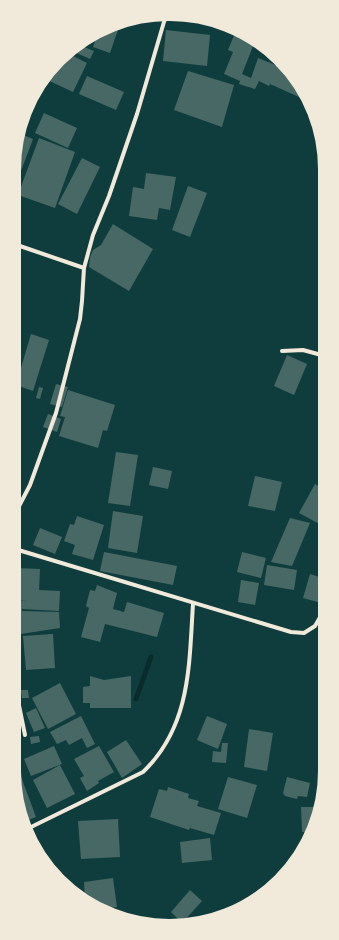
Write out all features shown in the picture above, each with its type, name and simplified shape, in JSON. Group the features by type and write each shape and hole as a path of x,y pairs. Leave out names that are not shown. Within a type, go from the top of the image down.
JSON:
{"street":[{"path":"20,504 30,485 56,413 80,319 84,268 93,235 109,196 137,114 165,20"},
{"path":"20,246 84,268"},
{"path":"282,351 303,350 319,354"},
{"path":"20,550 291,632 304,633 315,626 319,619"},
{"path":"31,827 143,772 154,761 165,746 184,699 188,679 194,604"},
{"path":"20,710 25,735"}],"building":[{"path":"118,29 110,53 93,47 95,40"},
{"path":"166,30 210,35 207,66 163,61"},
{"path":"234,34 253,45 242,74 251,78 258,58 276,65 288,78 301,98 270,84 269,86 259,81 255,89 239,84 240,81 224,74 233,52 228,50"},
{"path":"84,47 94,51 90,59 76,53"},
{"path":"72,56 87,63 73,92 49,81"},
{"path":"188,71 234,85 222,127 174,110"},
{"path":"87,76 124,92 116,110 79,94"},
{"path":"44,113 77,128 68,148 35,133"},
{"path":"24,135 33,139 20,174 21,150"},
{"path":"39,138 75,152 55,208 20,196 20,190"},
{"path":"82,158 100,167 77,214 58,204"},
{"path":"146,173 176,177 170,210 159,208 157,220 129,216 133,187 144,189"},
{"path":"188,186 207,193 190,237 172,230"},
{"path":"113,224 153,249 129,291 89,267 90,257 93,250 101,245"},
{"path":"31,334 49,340 33,391 20,386 20,371"},
{"path":"287,355 307,364 294,395 274,386"},
{"path":"56,384 68,387 62,407 50,404"},
{"path":"39,387 43,388 40,399 36,398"},
{"path":"68,390 115,405 107,431 103,430 98,448 59,436 65,417 60,416"},
{"path":"48,414 61,419 57,432 43,427"},
{"path":"116,452 138,455 130,506 108,503"},
{"path":"153,467 172,471 168,489 149,485"},
{"path":"255,476 282,482 275,511 248,506"},
{"path":"315,484 319,486 319,524 299,513"},
{"path":"113,511 143,516 137,553 108,548"},
{"path":"77,516 104,525 93,560 72,554 75,545 64,541 70,524 74,525"},
{"path":"290,518 310,523 292,566 271,562"},
{"path":"40,528 62,537 55,554 33,545"},
{"path":"104,552 177,566 173,585 100,571"},
{"path":"242,552 266,558 261,578 237,572"},
{"path":"267,565 297,570 294,590 264,585"},
{"path":"20,568 40,569 39,590 60,591 59,611 22,609 22,611 59,612 60,628 20,634 20,600 26,600 20,600"},
{"path":"310,574 319,577 319,602 303,598"},
{"path":"241,580 259,583 255,605 238,602"},
{"path":"97,585 117,593 113,609 124,612 127,602 164,613 157,637 105,624 100,642 81,637 89,608 86,606 90,590 95,591"},
{"path":"53,634 55,668 26,670 23,636"},
{"path":"90,676 104,680 131,676 131,708 90,708 90,703 83,703 83,687 90,686"},
{"path":"60,683 76,714 48,729 32,698"},
{"path":"21,690 28,690 29,698 22,698"},
{"path":"36,708 45,728 34,732 26,713"},
{"path":"81,716 95,744 87,748 82,738 69,745 66,740 57,744 50,732"},
{"path":"207,716 227,724 218,749 197,740"},
{"path":"249,729 273,733 267,771 244,767"},
{"path":"39,736 40,742 31,744 30,737"},
{"path":"126,740 142,764 122,778 107,752"},
{"path":"222,743 228,743 226,763 212,762 213,751 221,752"},
{"path":"54,746 62,764 31,776 24,759"},
{"path":"99,746 114,772 98,781 99,783 87,791 80,778 84,776 74,759"},
{"path":"60,765 75,794 47,808 33,780"},
{"path":"20,774 36,817 28,820 21,790"},
{"path":"228,777 257,785 247,818 218,809"},
{"path":"287,777 310,783 307,797 298,796 297,799 285,796 283,793"},
{"path":"168,787 189,794 188,798 199,801 197,806 221,813 214,835 190,828 192,822 189,830 150,817 159,789 167,791"},
{"path":"301,807 314,807 306,832 302,832"},
{"path":"118,819 120,857 81,859 78,821"},
{"path":"210,838 212,860 182,863 180,842"},
{"path":"113,878 117,907 110,908 85,894 84,882"},
{"path":"190,890 202,901 185,919 179,920 171,912"}],"waterway":[{"path":"136,699 151,657"}]}
